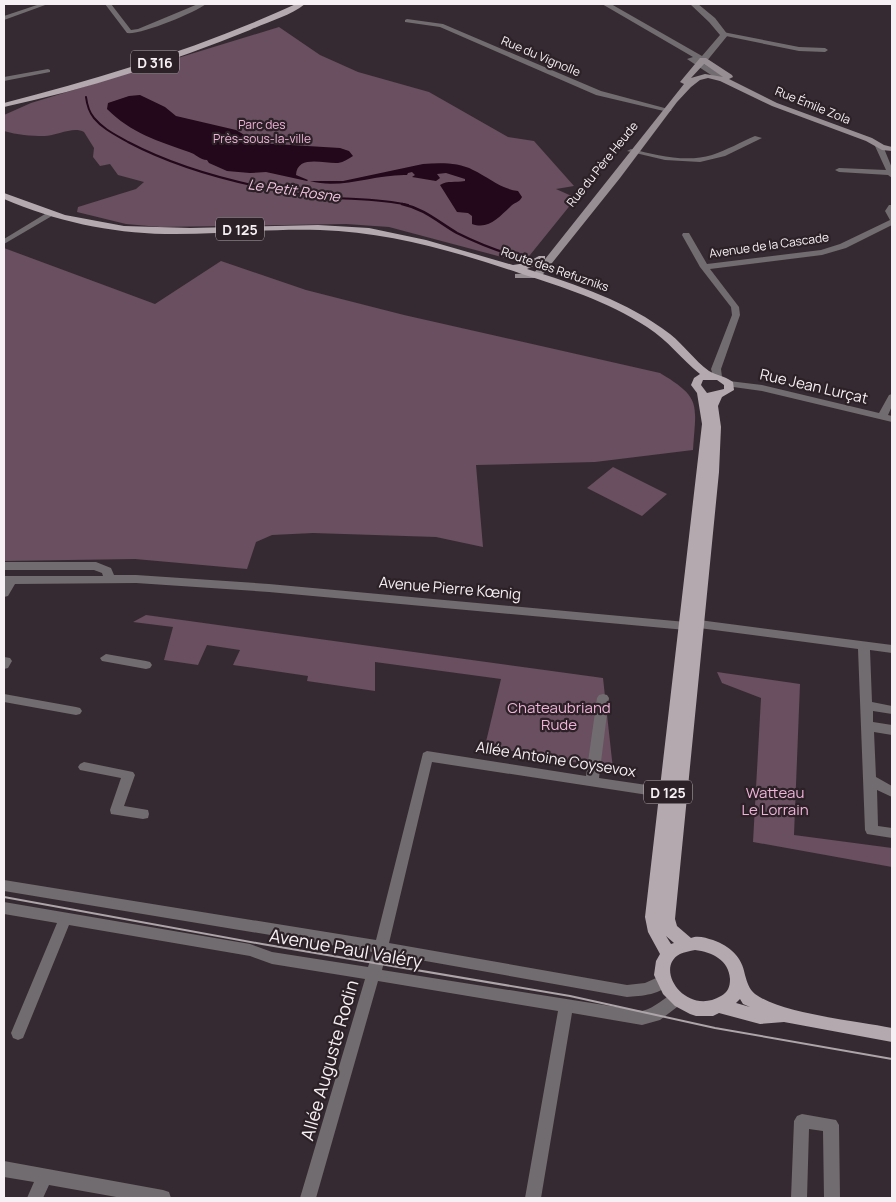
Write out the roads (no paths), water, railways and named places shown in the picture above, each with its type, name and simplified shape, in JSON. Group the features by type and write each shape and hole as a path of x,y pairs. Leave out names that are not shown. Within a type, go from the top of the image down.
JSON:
{"main road":[{"name":"D 316","path":"4,104 175,52 224,34 294,4"},
{"name":"D 316","path":"4,104 41,96 176,55 230,35 301,4"},
{"name":"Rue du Père Heude","path":"536,277 665,109 705,64"},
{"name":"Rue Émile Zola","path":"705,64 753,93"},
{"path":"693,81 707,76 723,78"},
{"name":"Rue Émile Zola","path":"723,78 807,118 885,146"},
{"name":"Rue du Père Heude","path":"665,109 693,81"},
{"path":"4,97 55,89"},
{"path":"4,112 41,96"},
{"name":"Rue du Père Heude","path":"536,277 542,258 633,152"},
{"name":"D 125","path":"4,196 48,212"},
{"name":"Route des Refuzniks","path":"48,212 96,224 133,229 179,231 335,228 384,234 508,266 597,302 642,325 674,349 693,370 704,405 706,438 692,625"},
{"name":"Route des Refuzniks","path":"428,244 462,259 518,276 536,277 592,294 635,315 672,340 694,364 729,384"},
{"path":"508,266 526,266 542,258"},
{"path":"698,385 713,376"},
{"path":"698,385 718,395 729,390 729,384"},
{"name":"D 125","path":"688,944 670,930 668,919 674,794 692,625 715,443 716,417 713,406 718,395"},
{"name":"D 125","path":"668,954 656,932 653,917 674,794"},
{"path":"719,1006 735,994 738,984 738,974 734,964 727,955 718,948 706,944 680,946 668,954 662,966 663,981 668,991 676,999 697,1008 719,1006 760,1017 786,1016"},
{"path":"738,984 749,999 764,1008 786,1016 892,1035"}],"street":[{"path":"4,18 45,4"},
{"path":"108,4 129,32 139,31 191,6 204,4"},
{"path":"606,4 705,64"},
{"path":"694,4 727,30 726,35 705,64"},
{"name":"Rue du Vignolle","path":"407,21 441,25 599,93 665,109"},
{"path":"648,29 690,52 705,64"},
{"path":"690,52 701,53 711,51 726,35"},
{"path":"726,35 744,36 807,52 825,50"},
{"path":"705,64 712,54 711,51"},
{"path":"807,52 812,60"},
{"name":"Rue Émile Zola","path":"705,64 723,78"},
{"name":"Rue du Père Heude","path":"693,81 705,64"},
{"path":"4,79 48,71"},
{"path":"633,152 700,160 713,157 758,138"},
{"path":"839,170 892,174 885,146"},
{"path":"892,207 889,211 892,218"},
{"path":"4,235 48,212"},
{"path":"4,242 48,212"},
{"name":"Avenue de la Cascade","path":"704,267 822,252 843,246 892,222"},
{"path":"686,235 704,267 735,307 736,315 713,376"},
{"name":"Rue Jean Lurçat","path":"729,384 762,388 892,419"},
{"path":"882,417 892,397"},
{"path":"4,566 96,566 107,571 109,579"},
{"name":"Avenue Pierre Kœnig","path":"7,580 136,579 279,589 692,625 892,650"},
{"path":"4,593 7,580"},
{"path":"864,646 872,830 892,833"},
{"path":"106,658 146,665"},
{"path":"4,661 6,661 4,665"},
{"path":"4,698 76,711"},
{"path":"592,781 602,698"},
{"path":"867,706 892,710"},
{"path":"868,726 892,730"},
{"name":"Allée Antoine Coysevox","path":"427,756 674,794"},
{"name":"Allée Auguste Rodin","path":"308,1198 373,974 427,756"},
{"path":"84,767 129,775 116,810 143,814"},
{"path":"870,780 892,792"},
{"name":"Avenue Paul Valéry","path":"4,885 380,947 628,991 647,989 663,981"},
{"name":"Avenue Paul Valéry","path":"4,908 250,950 272,958 642,1018 655,1015 676,999"},
{"path":"18,1033 65,919"},
{"path":"533,1198 566,1006"},
{"path":"799,1198 802,1121 831,1125 832,1198"},
{"path":"4,1169 163,1198"},
{"path":"35,1198 45,1176"}],"waterway":[{"name":"Le Petit Rosne","path":"86,97 92,116 110,132 150,153 195,170 242,183 313,196 385,201 408,205"},
{"name":"Le Petit Rosne","path":"402,204 424,212 457,233 472,240 519,257"}],"tram line":[{"path":"4,897 262,944 570,996 715,1028 892,1059"}],"park label":[{"name":"Parc des Près-sous-la-ville","path":"262,131"},
{"name":"Chateaubriand Rude","path":"559,716"},
{"name":"Watteau Le Lorrain","path":"775,800"}]}
